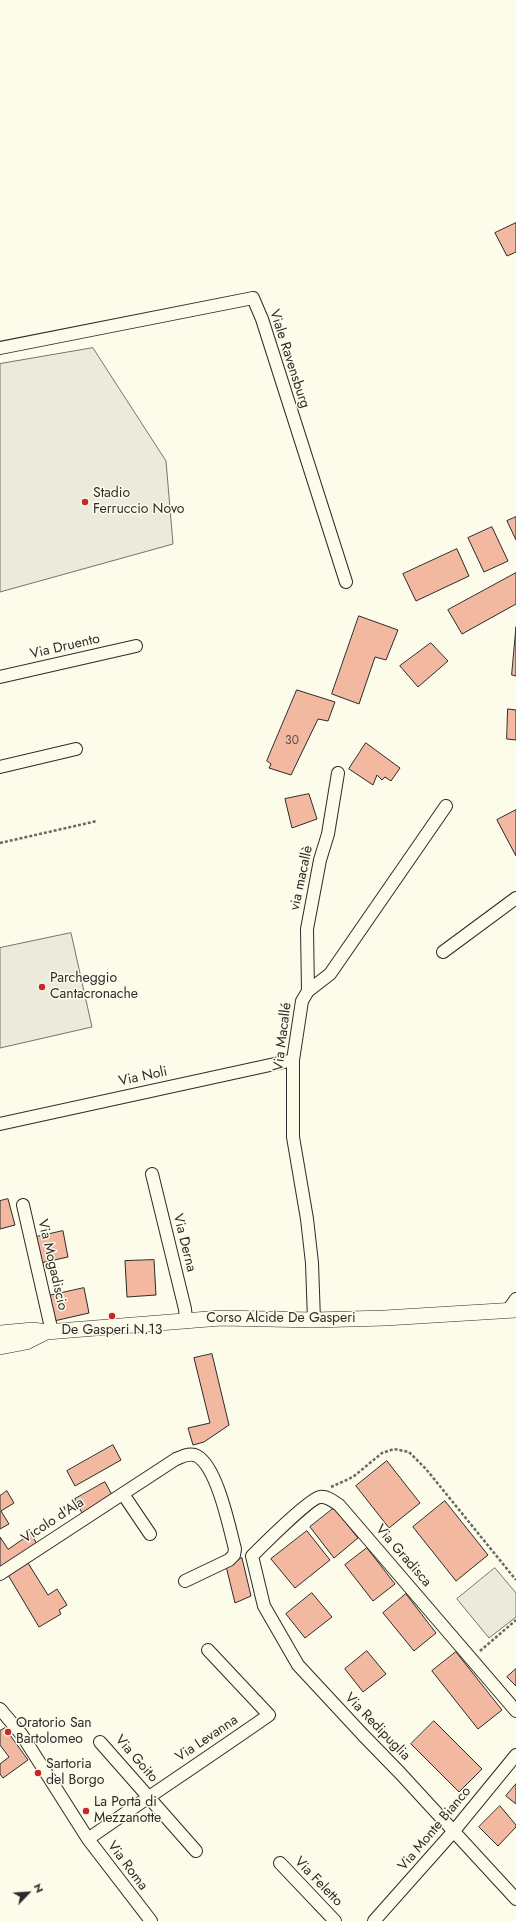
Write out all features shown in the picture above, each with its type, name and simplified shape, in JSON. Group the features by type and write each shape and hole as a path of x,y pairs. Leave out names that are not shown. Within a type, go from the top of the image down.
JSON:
{"street":[{"name":"Viale Ravensburg","path":"0,348 253,298 262,319 346,582"},
{"name":"Via Druento","path":"0,677 136,646"},
{"path":"0,767 76,749"},
{"name":"via macallè","path":"308,991 307,929 320,860 328,834 338,773"},
{"name":"Via Macallé","path":"314,1320 312,1263 307,1219 293,1137 293,1060 302,1001 308,991 330,974 446,806"},
{"path":"443,952 516,898"},
{"name":"Via Noli","path":"0,1124 293,1060"},
{"name":"Via Derna","path":"152,1174 186,1320"},
{"name":"Via Mogadiscio","path":"23,1205 49,1332"},
{"name":"Corso Alcide De Gasperi","path":"0,1333 16,1331 49,1332 221,1318 314,1320 385,1318 513,1306"},
{"name":"Corso Alcide De Gasperi","path":"0,1347 26,1342 49,1332"},
{"name":"Vicolo d'Ala","path":"0,1574 176,1459 188,1455 196,1456 209,1470 220,1493 235,1548 234,1555 229,1560 185,1581"},
{"path":"123,1494 150,1534"},
{"name":"Via Redipuglia","path":"318,1497 294,1516 252,1556 264,1606 298,1665 363,1735 400,1772 453,1832 516,1899"},
{"name":"Via Gradisca","path":"318,1497 325,1497 339,1505 516,1711"},
{"name":"Via Levanna","path":"88,1839 148,1797 209,1758 269,1715 208,1650"},
{"name":"Via Roma","path":"0,1709 22,1735 88,1839 151,1921"},
{"name":"Via Goito","path":"100,1742 196,1851"},
{"name":"Via Monte Bianco","path":"374,1921 453,1832 516,1755"},
{"name":"Via Feletto","path":"280,1863 335,1921"}],"path":[{"path":"0,843 97,821"},
{"path":"318,1497 333,1486 353,1477 382,1453 394,1449 409,1452 426,1469 516,1580"},
{"path":"472,1659 516,1620"}],"shaded area":[{"name":"Stadio Ferruccio Novo","path":"93,348 166,461 173,544 0,592 0,364"},
{"name":"Parcheggio Cantacronache","path":"71,933 92,1027 0,1048 0,948"},
{"path":"495,1568 516,1593 516,1617 489,1638 457,1599"}],"building":[{"path":"516,223 516,252 507,256 495,233"},
{"path":"516,517 516,540 507,521"},
{"path":"492,527 508,561 484,572 468,538"},
{"path":"457,549 469,576 416,601 403,574"},
{"path":"516,573 516,604 462,634 448,610"},
{"path":"359,616 398,630 386,660 375,657 359,704 332,694"},
{"path":"516,627 516,676 512,675"},
{"path":"431,643 448,661 418,687 400,666"},
{"path":"297,690 335,702 328,721 318,719 291,775 269,768 271,764 267,761"},
{"path":"508,709 516,710 516,740 507,739"},
{"path":"366,743 400,768 391,781 385,777 382,780 377,775 373,785 349,769"},
{"path":"309,794 317,819 292,828 285,799"},
{"path":"516,810 516,856 497,820"},
{"path":"8,1199 15,1225 0,1229 0,1201"},
{"path":"63,1231 68,1257 41,1263 36,1237"},
{"path":"154,1260 156,1295 127,1297 125,1261"},
{"path":"84,1288 89,1313 54,1321 48,1296"},
{"path":"212,1354 229,1425 204,1442 193,1445 188,1428 210,1423 194,1358"},
{"path":"113,1445 121,1460 75,1486 67,1471"},
{"path":"387,1461 420,1503 389,1528 356,1486"},
{"path":"105,1482 112,1495 82,1513 75,1499"},
{"path":"7,1491 14,1503 1,1511 9,1524 0,1529 0,1496"},
{"path":"445,1501 488,1555 456,1581 413,1527"},
{"path":"334,1508 358,1538 334,1558 310,1527"},
{"path":"307,1531 330,1560 295,1588 271,1559"},
{"path":"31,1534 37,1544 0,1569 0,1537 8,1549"},
{"path":"367,1548 395,1584 373,1601 345,1565"},
{"path":"242,1558 251,1596 235,1603 226,1566"},
{"path":"28,1563 48,1595 57,1589 67,1605 59,1610 61,1614 39,1627 8,1575"},
{"path":"312,1593 332,1617 305,1638 286,1614"},
{"path":"406,1594 436,1633 414,1651 383,1613"},
{"path":"367,1651 386,1674 363,1692 345,1669"},
{"path":"456,1652 502,1710 478,1729 432,1671"},
{"path":"516,1669 516,1686 507,1677"},
{"path":"434,1721 482,1769 459,1792 411,1744"},
{"path":"5,1728 28,1760 3,1778 0,1774 0,1764 9,1757 0,1745 0,1731"},
{"path":"516,1784 516,1804 506,1796"},
{"path":"500,1806 516,1825 516,1827 498,1846 479,1827"}],"place":[{"name":"Stadio Ferruccio Novo","path":"85,502"},
{"name":"Parcheggio Cantacronache","path":"42,987"},
{"name":"De Gasperi N.13","path":"112,1316"},
{"name":"Oratorio San Bartolomeo","path":"8,1732"},
{"name":"Sartoria del Borgo","path":"38,1773"},
{"name":"La Porta di Mezzanotte","path":"86,1811"}]}
